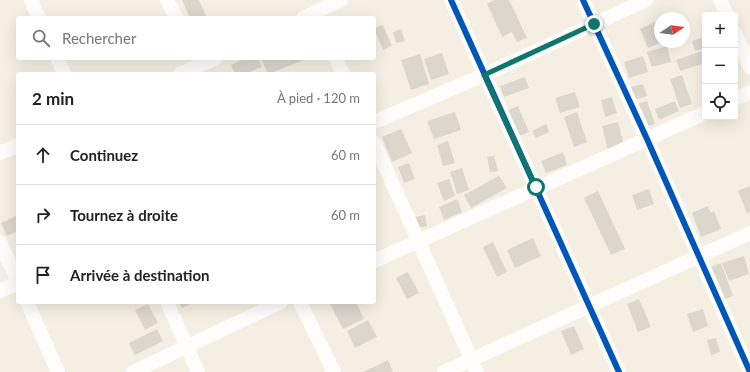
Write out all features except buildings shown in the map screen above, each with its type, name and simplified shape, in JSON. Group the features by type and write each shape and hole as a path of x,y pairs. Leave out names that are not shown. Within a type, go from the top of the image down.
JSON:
{"street":[{"path":"31,0 38,16"},
{"path":"167,0 175,16"},
{"path":"312,12 341,0"},
{"path":"451,0 619,372"},
{"path":"582,0 647,139 750,372"},
{"path":"376,121 484,75 646,0"},
{"path":"720,0 726,12"},
{"path":"738,40 750,66"},
{"path":"58,60 63,72"},
{"path":"185,72 212,60"},
{"path":"337,60 342,72"},
{"path":"738,98 750,92"},
{"path":"376,260 702,113"},
{"path":"0,153 16,146"},
{"path":"376,146 478,372"},
{"path":"444,372 750,233"},
{"path":"0,242 16,278"},
{"path":"0,291 16,284"},
{"path":"28,304 58,372"},
{"path":"168,304 198,372"},
{"path":"133,372 277,304"},
{"path":"301,304 334,372"}],"cycle path":[{"path":"451,0 619,372"},
{"path":"583,0 647,139 750,372"}],"route":[{"path":"536,187 484,75 594,24"}]}
